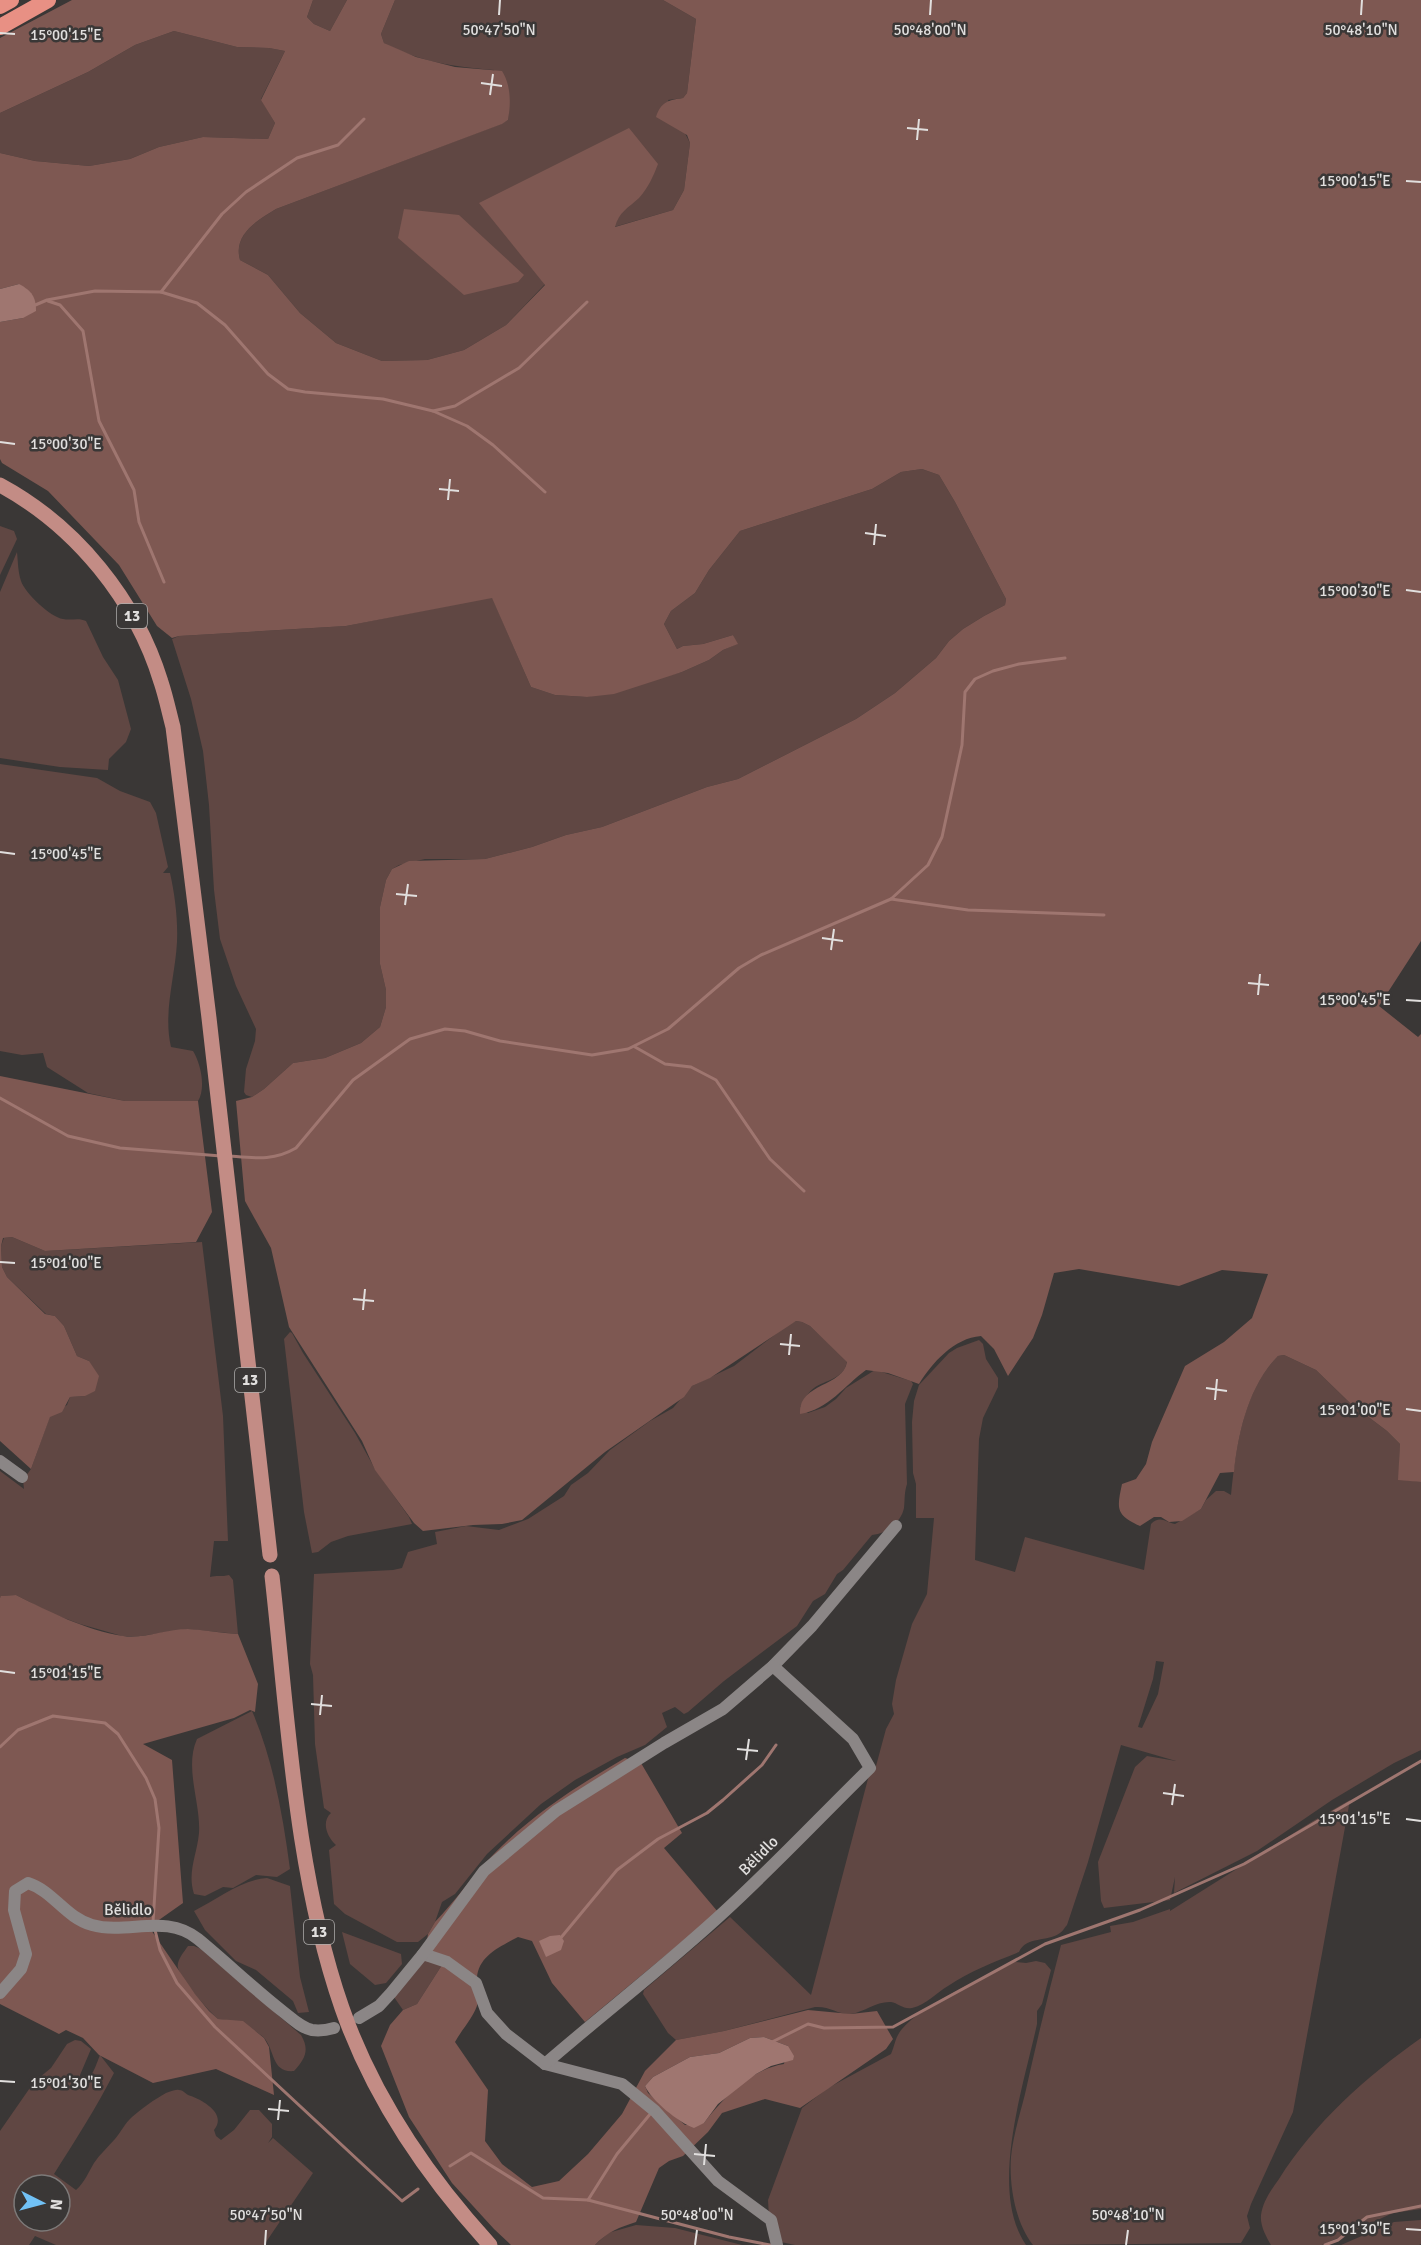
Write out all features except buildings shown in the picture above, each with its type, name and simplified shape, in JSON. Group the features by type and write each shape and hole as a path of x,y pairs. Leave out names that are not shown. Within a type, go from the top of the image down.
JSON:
{"highway":[{"path":"0,6 11,0"},
{"path":"0,27 48,0"}],"main road":[{"name":"13","path":"0,485 27,501 70,534 108,578 144,637 157,670 173,727 210,1018 270,1556"},
{"name":"13","path":"272,1576 305,1860 318,1929 332,1976 356,2042 403,2133 437,2182 490,2245"}],"street":[{"path":"0,1461 22,1478"},
{"path":"359,2018 385,2000 423,1954 484,1871 556,1810 723,1709 773,1666 812,1626 896,1526"},
{"name":"Bělidlo","path":"545,2064 727,1909 870,1768 853,1739 773,1666"},
{"name":"Bělidlo","path":"0,1993 21,1968 26,1954 14,1910 15,1891 28,1883 40,1887 66,1910 90,1925 109,1928 170,1925 195,1937 295,2021 310,2030 324,2031 334,2028"},
{"path":"423,1954 447,1962 476,1983 487,2013 506,2034 545,2064 622,2084 655,2111 718,2181 771,2220 777,2245"}],"shaded area":[{"path":"72,0 313,0 307,17 314,24 330,31 347,0 395,0 381,34 384,43 416,57 455,67 502,71 509,88 510,101 508,120 502,124 276,209 254,224 240,243 240,260 268,275 300,313 336,343 382,361 427,360 464,350 506,325 545,285 479,203 629,128 658,164 645,190 621,214 615,227 673,210 684,190 690,143 687,135 656,117 660,108 666,103 683,98 687,93 696,19 663,0 1421,0 1421,941 1379,1006 1418,1037 1421,1034 1421,1482 1398,1480 1400,1444 1387,1431 1350,1403 1316,1370 1284,1355 1278,1356 1268,1368 1252,1395 1238,1442 1234,1472 1220,1473 1201,1509 1182,1521 1169,1522 1161,1517 1154,1517 1140,1526 1132,1522 1120,1510 1119,1499 1122,1484 1136,1479 1146,1464 1152,1442 1185,1366 1224,1342 1252,1318 1268,1274 1222,1270 1179,1286 1079,1269 1054,1273 1033,1338 1008,1376 994,1349 981,1336 962,1341 945,1353 930,1368 919,1384 888,1373 866,1370 819,1408 800,1414 801,1404 806,1396 838,1376 844,1370 847,1362 810,1326 796,1321 710,1378 692,1386 684,1397 605,1452 522,1520 423,1531 414,1523 375,1470 362,1441 289,1327 271,1248 245,1201 236,1101 252,1097 264,1089 293,1063 325,1058 361,1043 380,1027 386,1007 386,990 380,964 380,907 386,880 392,869 409,861 485,859 532,847 566,835 602,827 707,787 738,779 856,719 895,693 936,658 949,641 963,629 1005,605 1006,599 939,475 922,469 901,472 872,489 740,531 709,570 695,593 671,611 664,624 677,649 733,635 738,644 682,672 614,694 587,697 555,695 531,687 492,598 346,626 172,638 157,626 119,565 48,491 2,463 0,459 0,322 23,318 19,284 0,289 0,153 35,161 89,166 130,159 159,147 203,137 268,139 275,123 261,100 285,51 237,47 174,31 135,45 88,72 0,113 0,38"},
{"path":"313,0 347,0 330,31 314,24 307,17"},
{"path":"395,0 663,0 696,19 687,93 683,98 668,100 690,143 684,190 673,210 614,227 618,215 623,210 480,203 545,284 506,325 464,350 427,360 382,361 336,343 300,313 268,275 240,260 239,251 243,236 248,230 276,209 508,120 509,109 494,70 424,59 384,43 381,34"},
{"path":"174,31 237,47 285,51 261,99 275,123 268,139 203,137 159,147 130,159 89,166 35,161 0,153 0,113 88,72 135,45"},
{"path":"404,209 459,215 524,275 518,282 464,295 398,238"},
{"path":"19,284 32,295 36,311 23,318 0,322 0,289"},
{"path":"922,469 939,475 1006,599 1005,605 963,629 949,641 936,658 895,693 856,719 738,779 707,787 602,827 566,835 532,847 485,859 425,859 392,869 386,880 380,907 380,964 386,990 386,1007 380,1027 361,1043 325,1058 293,1063 264,1089 252,1097 246,1095 244,1092 246,1069 255,1041 256,1029 236,986 220,939 203,751 191,699 172,639 179,636 346,626 492,597 531,687 555,695 587,697 682,672 737,644 733,635 677,649 664,624 671,611 695,593 709,570 740,531 872,489 901,472"},
{"path":"0,526 14,531 17,539 0,575"},
{"path":"17,552 20,578 27,592 45,609 58,617 86,621 103,657 118,680 131,729 126,742 109,759 108,770 60,767 0,758 0,592"},
{"path":"0,764 97,778 120,791 150,802 156,813 168,867 163,873 170,873 177,916 176,955 168,1021 171,1047 193,1051 196,1056 202,1083 198,1101 125,1101 88,1093 47,1067 43,1053 22,1055 0,1051"},
{"path":"0,1076 125,1101 198,1101 212,1212 196,1242 45,1251 12,1237 3,1238 2,1267 7,1277 45,1314 55,1316 64,1326 77,1356 89,1361 99,1376 95,1391 85,1396 70,1397 62,1412 50,1417 31,1469 0,1441"},
{"path":"12,1237 45,1251 202,1242 223,1416 228,1541 214,1541 210,1577 229,1575 233,1580 238,1634 187,1629 141,1636 122,1636 53,1614 16,1595 0,1598 0,1471 24,1489 23,1480 31,1469 50,1416 67,1405 70,1397 85,1396 89,1361 77,1356 64,1326 55,1316 46,1314 7,1277 2,1267 1,1246 4,1238"},
{"path":"796,1321 810,1326 847,1361 843,1372 814,1388 808,1394 800,1407 808,1413 825,1407 846,1388 875,1370 911,1381 913,1384 905,1404 907,1484 904,1508 900,1518 887,1530 872,1535 837,1574 825,1594 813,1601 797,1626 724,1681 688,1712 684,1714 675,1707 662,1713 667,1727 645,1745 575,1780 541,1804 487,1854 455,1894 442,1902 428,1934 418,1942 397,1942 345,1914 334,1904 329,1850 336,1845 326,1829 326,1821 331,1813 324,1808 315,1744 313,1675 310,1664 314,1574 402,1568 408,1552 437,1544 435,1532 466,1526 499,1530 528,1519 564,1496 571,1485 588,1473 610,1450 650,1421 673,1408 692,1386 734,1366"},
{"path":"290,1332 412,1524 348,1536 331,1542 318,1552 312,1553 304,1512 284,1339"},
{"path":"979,1340 983,1344 986,1359 998,1378 998,1387 983,1418 979,1439 975,1560 1015,1572 1025,1537 1144,1570 1151,1524 1154,1521 1160,1520 1175,1524 1201,1509 1206,1500 1216,1491 1224,1491 1231,1495 1239,1439 1249,1403 1266,1370 1278,1356 1284,1355 1316,1370 1350,1403 1387,1431 1400,1444 1399,1479 1421,1482 1421,1750 1394,1763 1332,1800 1257,1851 1174,1893 1175,1877 1170,1900 1104,1908 1101,1901 1098,1862 1135,1767 1147,1756 1176,1761 1121,1745 1088,1862 1067,1925 1060,1933 1050,1938 1032,1941 1022,1947 1019,1952 982,1967 926,2002 912,2008 886,2002 851,2014 815,2007 724,2031 676,2040 668,2033 643,1994 644,1990 730,1917 811,1995 870,1771 876,1766 886,1729 894,1714 892,1704 896,1680 912,1624 927,1594 934,1518 916,1518 912,1422 914,1401 919,1385 949,1353","holes":["1156,1661 1164,1662 1158,1694 1142,1728 1138,1727 1153,1679"]},
{"path":"16,1595 81,1625 123,1636 131,1637 188,1629 238,1634 258,1684 255,1712 250,1710 234,1718 143,1744 172,1760 183,1903 149,1927 209,2011 218,2019 243,2021 264,2038 269,2047 274,2095 216,2069 153,2083 99,2055 83,2038 66,2030 59,2034 0,2004 0,1598"},
{"path":"252,1711 266,1748 276,1788 290,1869 277,1877 256,1875 233,1888 223,1887 205,1896 194,1894 192,1871 199,1822 192,1774 193,1750 197,1739"},
{"path":"625,1758 641,1763 682,1833 664,1848 718,1912 585,2022 552,1983 532,1941 518,1937 486,1958 478,1970 476,2007 455,2042 488,2090 485,2141 502,2164 532,2187 559,2181 588,2154 622,2114 645,2071 676,2040 724,2031 808,2010 851,2014 877,2011 893,2039 886,2049 800,2108 765,2099 722,2113 708,2132 683,2156 659,2168 636,2222 614,2230 595,2245 511,2245 452,2183 409,2117 381,2046 390,2025 403,2010 417,2004 442,1965 424,1961 428,1934 435,1922 485,1864 522,1827 555,1802","holes":["764,2037 788,2046 784,2064 749,2078 729,2095 704,2123 685,2125 648,2093 645,2086 653,2077 690,2057 719,2053 750,2038"]},
{"path":"1350,1800 1293,2112 1251,2204 1247,2216 1250,2228 1241,2243 1033,2245 1014,2203 1011,2157 1061,1945 1111,1932 1110,1926 1133,1922 1170,1909 1170,1911"},
{"path":"267,1878 290,1886 300,1977 309,2012 298,2013 293,2001 256,1970 236,1961 205,1930 194,1911 239,1886"},
{"path":"342,1932 401,1954 402,1964 386,1983 375,1985 350,1964"},
{"path":"560,1935 564,1941 561,1950 546,1957 539,1941"},
{"path":"188,1946 201,1949 301,2035 306,2050 294,2071 287,2071 278,2065 265,2039 256,2032 218,2019 195,1995 178,1968 179,1960"},
{"path":"424,1961 442,1965 417,2004 403,2010 394,1997"},
{"path":"1015,1962 1045,1963 1051,1970 1042,2004 1037,2011 1037,2024 1012,2137 1009,2167 1010,2196 1015,2222 1026,2245 795,2245 781,2242 769,2217 768,2200 802,2108 828,2088 891,2054 896,2038 902,2029 924,2010"},
{"path":"764,2037 788,2046 794,2056 793,2060 771,2066 756,2074 718,2104 704,2123 694,2128 666,2110 653,2098 645,2086 653,2077 690,2057 719,2053 750,2038"},
{"path":"1421,2038 1421,2209 1393,2213 1322,2245 1271,2245 1262,2227 1262,2210 1265,2200 1293,2158 1343,2102 1381,2068"},
{"path":"75,2040 81,2041 91,2049 80,2075 80,2082 91,2075 100,2055 114,2073 93,2112 55,2173 12,2173 12,2233 72,2233 72,2187 76,2190 84,2181 96,2160 130,2119 153,2101 166,2093 177,2090 202,2101 212,2109 218,2119 214,2130 216,2136 221,2140 234,2130 250,2110 259,2110 272,2124 272,2137 268,2143 273,2138 313,2173 264,2245 56,2245 35,2236 29,2245 0,2245 0,2131 34,2082 51,2068 67,2044"},
{"path":"1421,2220 1421,2244 1419,2245 1341,2245 1394,2222"},
{"path":"636,2225 675,2228 742,2245 595,2245 608,2233"}],"waterway":[{"path":"161,292 222,214 246,192 297,158 338,145 364,119"},
{"path":"33,306 47,300 95,291 161,292 197,303 225,325 268,374 288,389 383,399 433,411 455,406 519,368 587,302"},
{"path":"48,301 60,305 83,331 99,421 134,490 139,522 164,582"},
{"path":"433,411 467,426 493,445 545,492"},
{"path":"230,1156 272,1157 296,1148 353,1080 410,1039 445,1029 465,1031 500,1041 592,1055 628,1049 668,1029 739,968 761,955 891,899 928,865 942,837 962,745 965,692 975,679 993,671 1019,664 1065,658"},
{"path":"891,899 968,910 1104,915"},
{"path":"635,1047 665,1064 691,1067 716,1080 770,1159 804,1191"},
{"path":"0,1098 68,1136 120,1148 221,1156"},
{"path":"0,1747 18,1730 53,1716 105,1723 118,1734 146,1778 155,1799 159,1828 153,1922"},
{"path":"559,1940 617,1870 658,1839 707,1813 762,1765 776,1745"},
{"path":"772,2042 808,2024 824,2028 893,2027 1045,1944 1140,1910 1244,1864 1421,1761"},
{"path":"155,1930 160,1950 177,1983 215,2027 402,2201 418,2189"},
{"path":"588,2200 617,2154 651,2113"},
{"path":"450,2166 471,2153 543,2198 588,2200 729,2237 770,2245"},
{"path":"1325,2245 1338,2240 1367,2217 1421,2206"}]}
